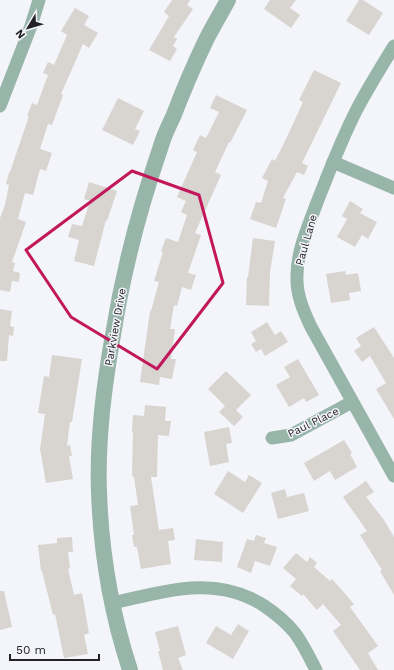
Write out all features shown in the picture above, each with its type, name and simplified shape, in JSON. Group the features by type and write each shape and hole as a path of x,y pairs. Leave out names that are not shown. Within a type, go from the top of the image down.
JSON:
{"street":[{"path":"0,106 39,0"},
{"name":"Parkview Drive","path":"130,670 112,603 104,556 101,523 99,456 108,361 119,297 138,219 160,148 182,93 207,39 228,0"},
{"name":"Paul Lane","path":"394,46 362,100 333,162 309,223 301,250 297,285 301,306 311,327 394,476"},
{"path":"333,162 394,188"},
{"name":"Paul Place","path":"272,438 291,434 352,402"},
{"path":"112,603 158,593 191,588 211,588 236,592 258,602 282,619 295,633 316,670"}],"highlighted area":[{"path":"132,171 199,195 223,283 157,369 71,317 26,250"}],"building":[{"path":"172,0 190,0 187,5 193,9 174,37 177,39 173,46 177,49 170,61 149,50 169,16 164,12"},
{"path":"270,0 296,0 290,8 300,15 291,28 264,9"},
{"path":"359,0 363,0 383,13 369,35 346,21"},
{"path":"75,8 89,16 84,25 98,33 89,48 83,44 61,94 63,95 52,125 48,124 40,149 52,153 46,171 40,169 33,195 25,193 18,219 26,222 12,262 15,263 13,271 20,273 19,282 12,281 10,292 0,290 0,218 5,205 9,185 6,184 9,172 29,116 27,116 32,103 37,105 48,75 43,73 48,62 54,65 67,35 61,31"},
{"path":"314,70 341,83 302,163 308,166 304,175 297,172 283,198 286,199 276,228 250,219 256,202 261,203 268,181 262,178 272,159 275,161 286,139 303,102 299,100"},
{"path":"216,95 247,110 230,143 229,142 215,172 221,175 195,233 201,235 188,273 196,275 191,290 182,287 177,306 174,305 170,329 175,329 171,359 176,359 172,379 160,377 159,385 140,382 150,311 159,282 154,281 163,252 161,251 166,238 178,242 187,215 181,212 186,201 177,197 197,152 193,150 200,135 206,138 219,112 210,108"},
{"path":"118,98 144,111 135,129 140,131 133,145 102,130"},
{"path":"89,182 117,191 107,221 106,220 94,266 74,261 79,240 68,237 72,224 82,226 90,201 84,199"},
{"path":"350,201 363,209 360,213 377,222 368,239 362,235 355,247 337,237 347,219 342,216"},
{"path":"253,238 275,241 270,272 269,306 246,305 247,277"},
{"path":"345,271 346,275 358,273 361,291 349,293 350,300 331,303 326,274"},
{"path":"0,309 12,311 10,326 14,327 13,336 9,335 7,361 0,361"},
{"path":"267,322 275,335 281,331 288,342 265,356 261,349 256,352 251,344 256,341 251,332"},
{"path":"374,327 394,358 394,419 376,389 386,383 370,356 362,362 354,351 361,346 356,338"},
{"path":"52,355 82,359 67,446 70,445 72,456 69,456 73,479 46,483 40,449 45,414 38,413 44,376 49,377"},
{"path":"298,359 319,395 306,402 304,398 289,407 276,385 290,377 284,367"},
{"path":"226,371 251,395 236,410 243,417 234,426 219,412 225,406 208,389"},
{"path":"145,405 166,407 165,421 171,421 169,436 158,435 157,477 151,477 159,530 173,528 175,540 168,541 171,564 141,569 137,547 134,547 130,506 138,505 134,477 132,476 133,415 144,416"},
{"path":"229,427 232,443 226,444 229,462 210,466 204,432"},
{"path":"344,440 352,453 350,454 357,467 335,480 330,471 314,481 304,463"},
{"path":"228,471 245,482 249,475 262,483 243,513 214,494"},
{"path":"366,481 374,492 366,497 384,520 394,537 394,595 380,571 382,570 360,535 367,531 343,497"},
{"path":"285,489 287,497 304,493 309,511 278,519 271,493"},
{"path":"256,535 266,538 264,543 277,547 270,566 255,561 251,573 237,567 247,539 254,541"},
{"path":"72,537 73,552 68,552 70,568 68,569 74,595 82,593 89,633 84,635 88,654 64,658 55,614 53,615 41,571 38,545 57,543 57,538"},
{"path":"196,539 223,542 222,562 194,560"},
{"path":"296,553 307,562 310,557 317,563 314,567 330,581 332,579 354,604 350,607 378,646 368,653 378,670 360,670 333,631 341,625 323,604 317,610 303,594 302,596 290,586 296,579 283,568"},
{"path":"0,591 4,591 12,627 0,630"},
{"path":"238,624 249,631 233,659 206,643 216,626 231,635"},
{"path":"178,626 186,655 178,658 183,670 163,670 155,632"}]}
